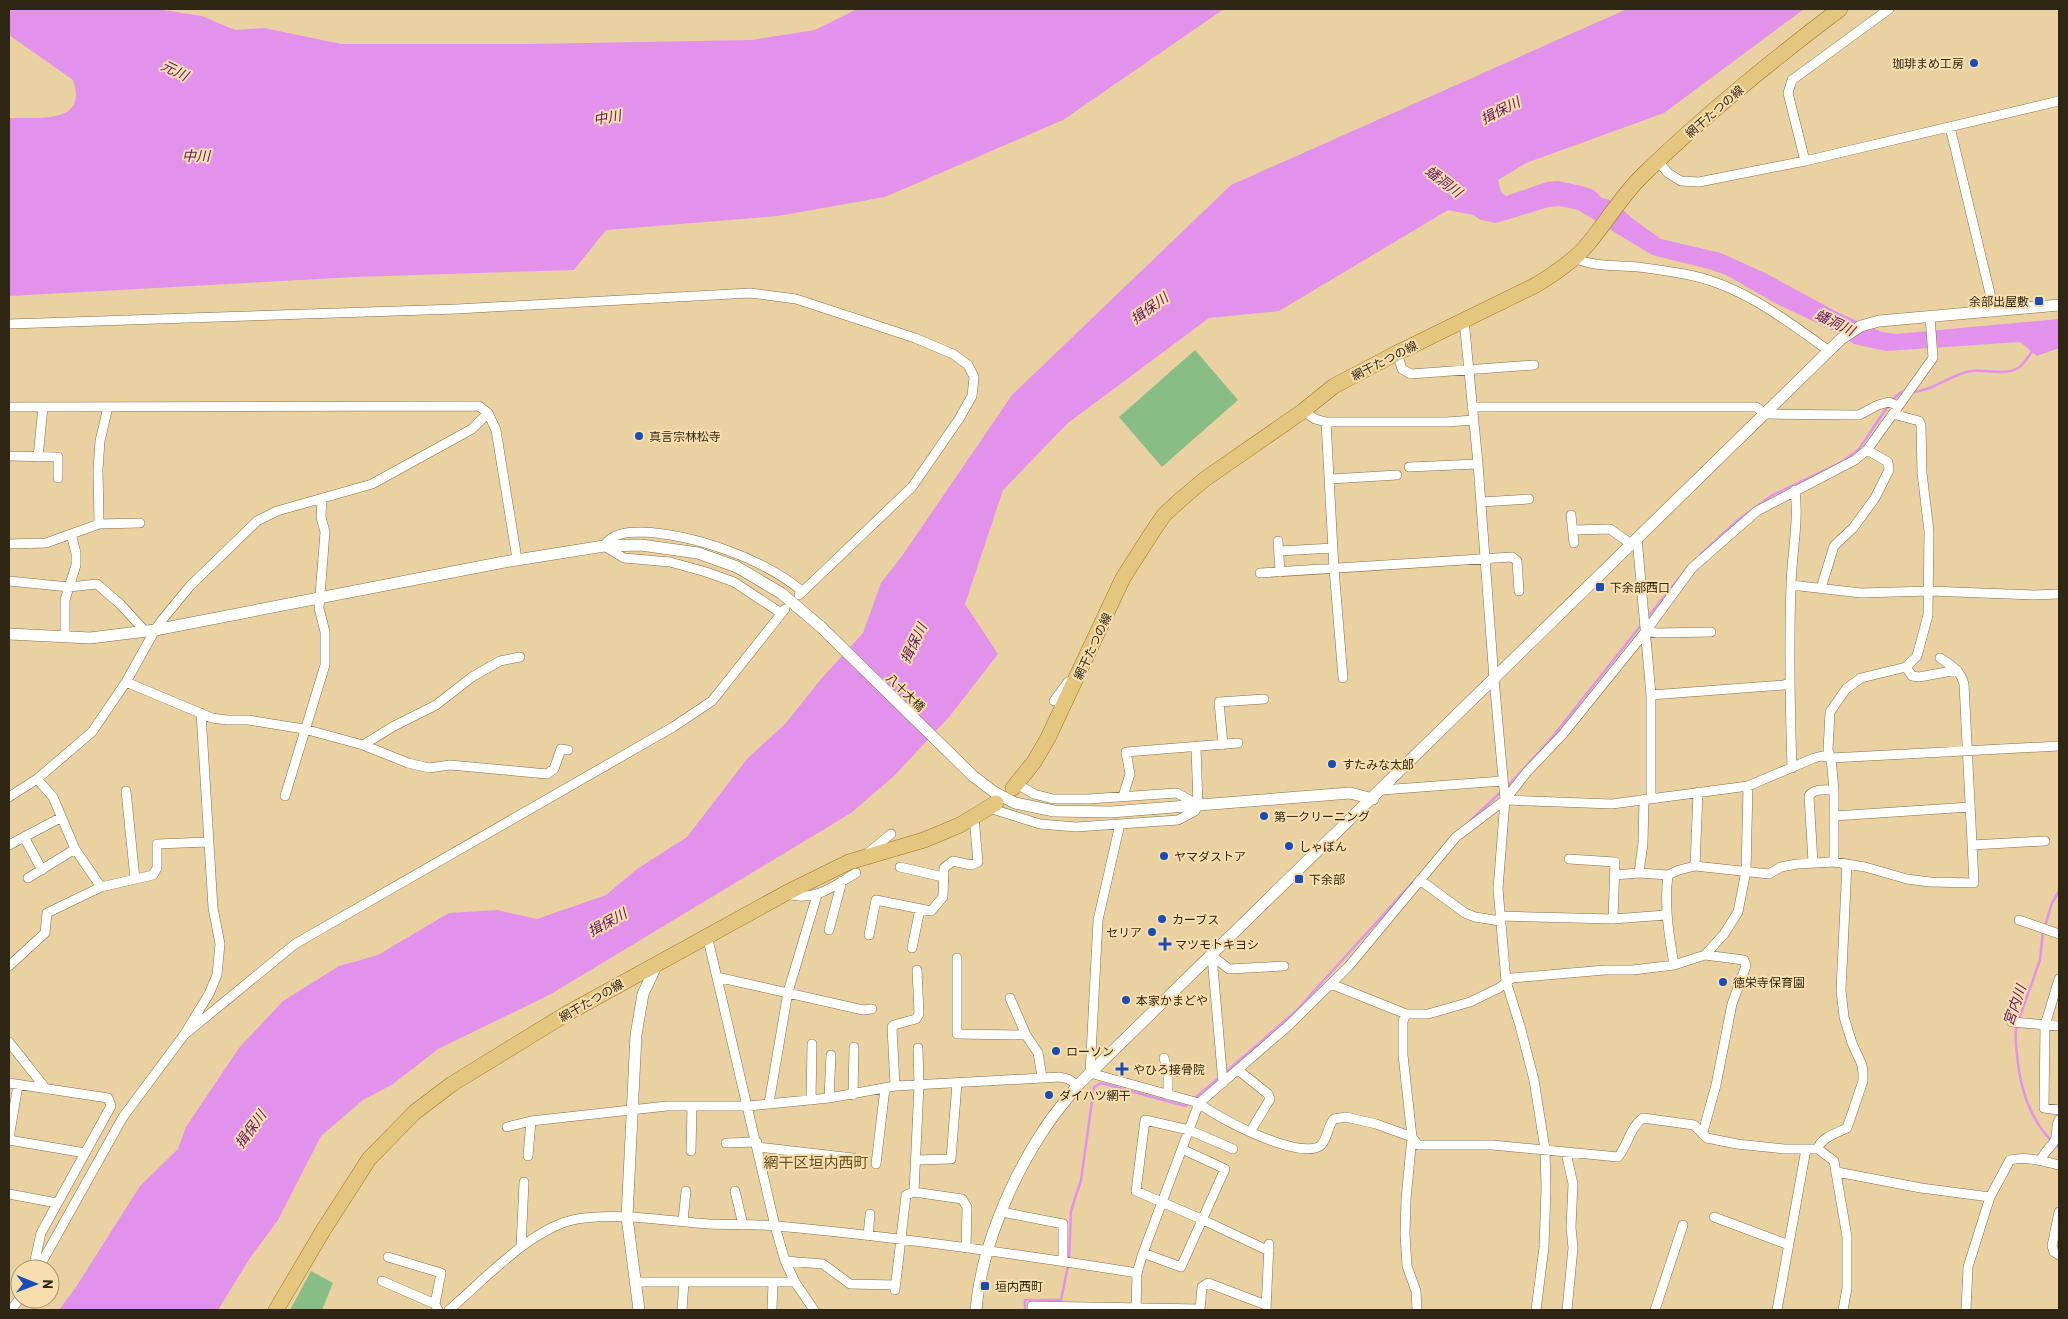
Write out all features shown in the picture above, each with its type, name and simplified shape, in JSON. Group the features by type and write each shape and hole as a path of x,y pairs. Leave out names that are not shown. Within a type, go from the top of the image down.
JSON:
{"main road":[{"name":"網干たつの線","path":"1015,786 1034,762 1048,738 1123,578 1164,515 1205,479 1303,411 1334,386 1396,353 1536,285 1574,258 1586,247 1634,184 1658,161 1781,53 1840,9"},
{"name":"網干たつの線","path":"276,1310 351,1184 369,1159 415,1112 452,1084 566,1014 658,962 837,867 859,866 924,840 960,825 992,805"}],"street":[{"path":"1805,161 1788,93 1792,80 1889,9"},
{"path":"1658,161 1668,174 1681,181 1699,182 1805,161 2059,101"},
{"path":"1950,127 1994,310"},
{"path":"1574,258 1594,264 1664,270 1713,281 1752,300 1788,321 1828,351"},
{"path":"9,324 457,309 750,292 796,299 915,338 953,354 968,364 974,377 972,396 960,419 912,487 800,593 792,584 747,559 714,546 677,535 625,532 606,542 604,546 624,558 670,562 734,582 783,611 712,701 673,727 295,944 184,1035"},
{"path":"976,1310 979,1287 988,1250 1002,1212 1031,1150 1078,1085 1373,799 1828,351 1841,339 1861,326 1879,321 2059,305"},
{"path":"1136,1309 1137,1273 1143,1253 1199,1103 1288,1026 1331,984 1349,966 1456,837 1505,800 1526,773 1563,734 1692,568 1756,511 1855,460 1867,450 1932,358 1930,316"},
{"path":"1464,320 1478,464 1505,800 1498,889 1506,981 1534,1080 1545,1150 1544,1247 1536,1310"},
{"path":"1396,353 1402,369 1411,374 1534,365"},
{"path":"1472,407 1756,407 1766,414 1859,415 1878,405 1889,402 1898,406"},
{"path":"9,407 478,406 488,413 496,430 517,559"},
{"path":"38,456 43,407"},
{"path":"99,524 98,469 100,441 108,407"},
{"path":"1303,411 1315,419 1326,422 1447,422 1473,420"},
{"path":"9,797 37,779 92,732 126,682 150,630 190,586 257,521 277,510 372,484 472,429 488,413"},
{"path":"1834,862 1834,790 1831,758 1828,750 1830,712 1846,689 1860,678 1906,667 1917,656 1928,615 1929,531 1922,473 1921,425 1919,421 1893,414"},
{"path":"1326,422 1331,479 1334,569 1343,678"},
{"path":"1821,588 1834,546 1853,528 1875,498 1889,470 1888,462 1867,450"},
{"path":"9,456 58,457 58,478"},
{"path":"1409,467 1478,464"},
{"path":"1331,479 1397,475"},
{"path":"1792,768 1790,683 1791,584 1798,512 1795,490"},
{"path":"285,796 325,664 325,632 319,608 325,532 321,517 322,498"},
{"path":"1481,502 1529,499"},
{"path":"1571,515 1574,543"},
{"path":"9,544 46,543 99,524 140,523"},
{"path":"1573,530 1610,529 1634,541"},
{"path":"65,637 65,600 76,565 76,553 71,534"},
{"path":"1278,541 1280,572"},
{"path":"1634,541 1646,629 1651,695 1647,798 1639,873"},
{"name":"八十大橋","path":"9,634 90,638 150,630 517,559 604,546 641,545 698,553 737,566 782,593 821,627 973,776 994,792 1016,803 1054,811 1111,812 1350,793 1373,799"},
{"path":"1279,551 1334,548"},
{"path":"1260,573 1485,558 1512,558 1517,561 1519,591"},
{"path":"9,581 69,587 97,584 150,630"},
{"path":"1791,584 1860,593 1929,591 2034,595 2059,594"},
{"path":"1646,629 1657,633 1710,632"},
{"path":"1054,701 1088,656"},
{"path":"363,745 394,726 436,705 472,677 500,661 520,657"},
{"path":"1615,875 1639,873 1668,875 1695,866 1769,874 1781,867 1812,862 1834,862 1866,867 1907,879 1930,882 1974,883 1964,684 1962,676 1957,670 1940,658"},
{"path":"1906,667 1912,676 1919,677 1957,670"},
{"path":"126,682 219,719 248,720 304,729 363,745 408,763 428,768 450,764 547,774 554,768 561,749 568,750"},
{"path":"1651,695 1790,683"},
{"path":"1223,744 1219,702 1264,699"},
{"path":"44,1259 124,1117 184,1035 209,994 217,974 220,944 213,908 201,713"},
{"path":"1123,796 1130,774 1126,752 1238,743"},
{"path":"1505,800 1612,804 1748,786 1822,756 1831,758 2059,746"},
{"path":"992,805 1040,824 1076,827 1178,820 1195,811 1198,805 1196,747"},
{"path":"37,779 53,797 60,818 75,849 101,886"},
{"path":"1382,790 1502,781"},
{"path":"1015,786 1053,799 1088,799 1177,793 1198,805"},
{"path":"1705,955 1724,934 1738,912 1746,871 1748,786"},
{"path":"1812,862 1809,796 1811,792 1834,790"},
{"path":"126,791 135,879"},
{"path":"1695,866 1698,792"},
{"path":"1834,816 1970,807"},
{"path":"869,934 876,900 931,911 943,897 944,868 953,861 971,865 978,862 974,817"},
{"path":"9,846 60,818"},
{"path":"1090,1073 1098,920 1120,824"},
{"path":"786,894 817,896 842,881 891,834"},
{"path":"24,837 42,870"},
{"path":"1972,845 2045,841"},
{"path":"9,966 45,933 47,913 101,886 153,875 157,868 157,844 208,842"},
{"path":"28,878 75,849"},
{"path":"1569,859 1615,862 1613,919"},
{"path":"1818,1150 1819,1144 1823,1140 1847,1128 1863,1081 1862,1065 1844,1017 1841,990 1846,864"},
{"path":"900,867 943,877"},
{"path":"1668,875 1666,915 1674,965"},
{"path":"1420,880 1465,914 1475,917 1542,916 1613,919 1666,915"},
{"path":"829,930 842,881"},
{"path":"769,1103 788,992 817,896"},
{"path":"912,948 920,909"},
{"path":"2019,920 2059,934"},
{"path":"707,935 775,1226 785,1261 795,1282 814,1310"},
{"path":"1331,984 1406,1014 1428,1014 1470,1002 1499,988 1512,978 1605,970 1633,970 1674,965 1705,955 1744,960 1746,966 1732,1004 1716,1085 1702,1132"},
{"path":"1212,956 1229,969 1284,966"},
{"path":"1212,956 1223,1083"},
{"path":"957,958 957,1034 1026,1035"},
{"path":"640,1310 627,1217 636,1035 643,994 658,962"},
{"path":"895,1086 892,1027 916,1019 919,1014 917,970"},
{"path":"717,977 863,1010 872,1009"},
{"path":"2059,979 2057,995 2045,1025 2044,1108 2059,1110"},
{"path":"1010,998 1026,1035 1038,1053 1042,1077"},
{"path":"1406,1014 1403,1021 1403,1055 1412,1137 1406,1199 1405,1235 1407,1266 1416,1291 1417,1310"},
{"path":"2017,1023 2059,1026"},
{"path":"9,1042 46,1089"},
{"path":"811,1100 812,1044"},
{"path":"852,1095 854,1047"},
{"path":"914,1192 919,1085 918,1048"},
{"path":"830,1055 830,1098"},
{"path":"1164,1058 1168,1072 1168,1095"},
{"path":"1168,1072 1200,1070"},
{"path":"1238,1070 1268,1094 1270,1100 1250,1132"},
{"path":"1090,1073 1199,1103 1216,1116 1250,1132 1284,1144 1311,1148 1320,1146 1325,1140 1329,1124 1334,1119 1346,1117 1376,1124 1412,1137 1418,1145 1492,1145 1618,1157 1623,1151 1636,1123 1643,1118 1694,1125 1707,1138 1737,1144 1784,1149 1818,1150 1834,1161 1837,1172 1847,1237 1847,1288 1843,1310"},
{"path":"507,1128 531,1121 633,1110 692,1106 748,1106 830,1098 895,1086 1042,1077 1064,1077 1078,1085"},
{"path":"916,1160 951,1159 957,1083"},
{"path":"35,1259 41,1233 111,1106 108,1098 14,1084 9,1139 85,1153"},
{"path":"876,1164 885,1088"},
{"path":"691,1151 692,1106"},
{"path":"1032,1310 1032,1306 1200,1310 1202,1287 1208,1283 1266,1308 1269,1248 1136,1191 1145,1120 1189,1130 1233,1150"},
{"path":"2041,1160 2043,1153 2053,1142 2056,1125 2059,1120"},
{"path":"528,1156 531,1121"},
{"path":"726,1143 757,1144 853,1158"},
{"path":"1143,1253 1182,1267 1201,1219 1225,1169 1182,1149"},
{"path":"1777,1310 1806,1149"},
{"path":"1566,1153 1574,1184 1571,1227 1573,1248 1567,1310"},
{"path":"1966,1310 1968,1267 1990,1197 2010,1160 2041,1160 2059,1166"},
{"path":"1837,1172 1921,1188 1990,1197"},
{"path":"521,1247 524,1182"},
{"path":"684,1221 686,1191"},
{"path":"735,1192 743,1225"},
{"path":"785,1261 823,1264 850,1284 895,1287 906,1195 914,1192 962,1199 967,1207 966,1248"},
{"path":"9,1194 57,1203"},
{"path":"1002,1212 1063,1224 1063,1261"},
{"path":"2059,1212 2052,1246 2054,1252 2059,1255"},
{"path":"868,1236 870,1214"},
{"path":"449,1310 521,1247 552,1228 577,1219 627,1217 775,1226 988,1250 1137,1273"},
{"path":"1714,1217 1789,1245"},
{"path":"1655,1310 1683,1225"},
{"path":"382,1281 437,1307 441,1273 388,1257"},
{"path":"635,1282 795,1282"},
{"path":"682,1310 684,1282"},
{"path":"772,1310 773,1282"}],"green space":[{"path":"1195,350 1238,400 1162,467 1119,417"},
{"path":"311,1271 333,1283 322,1310 290,1310"}],"water":[{"name":"中川","path":"9,9 157,9 202,16 235,30 264,28 341,44 528,44 751,40 815,30 857,9 1224,9 1063,120 885,197 778,216 606,230 574,270 355,277 9,296 9,118 46,117 67,112 74,105 76,95 73,80 9,35"},
{"path":"1627,9 1804,9 1664,113 1526,163 1498,180 1501,192 1506,196 1547,182 1558,181 1594,190 1602,198 1613,201 1633,219 1661,239 1721,253 1765,273 1839,313 1882,332 1896,334 2059,319 2059,348 2037,356 2020,342 1886,351 1854,344 1834,331 1775,303 1726,275 1652,255 1578,210 1559,206 1549,207 1496,223 1481,220 1473,215 1448,210 1279,311 1209,318 1068,423 1003,490 965,604 998,654 949,717 894,776 851,813 551,994 438,1049 393,1084 363,1100 321,1136 278,1220 250,1258 218,1310 59,1310 76,1287 140,1186 178,1149 186,1127 239,1048 283,1001 339,966 378,955 449,913 497,910 537,919 606,895 637,869 687,837 747,759 786,723 821,679 863,633 881,583 902,556 1012,395 1231,185"}],"waterway":[{"path":"1912,392 1927,389 1971,371 2008,372 2018,368 2033,350"},
{"path":"1891,401 1901,392 1907,392"},
{"path":"1700,555 1738,520 1771,496 1842,462 1859,449 1888,406"},
{"path":"1647,618 1689,566"},
{"path":"1507,787 1550,740 1642,624"},
{"path":"1470,821 1501,792"},
{"path":"1225,1073 1296,1011 1413,882"},
{"name":"宮内川","path":"2045,926 2052,903 2059,891"},
{"name":"宮内川","path":"2019,1019 2040,960 2043,931"},
{"name":"宮内川","path":"2017,1025 2015,1036 2024,1094 2041,1129 2059,1148"},
{"path":"1194,1099 1220,1077"},
{"path":"1069,1260 1071,1211 1081,1180 1094,1087 1101,1083 1185,1106 1190,1103"},
{"path":"1025,1310 1025,1300 1061,1300 1068,1266"}],"place":[{"name":"珈琲まめ工房","path":"1974,63"},
{"name":"余部出屋敷","path":"2039,301"},
{"name":"真言宗林松寺","path":"639,436"},
{"name":"下余部西口","path":"1600,587"},
{"name":"すたみな太郎","path":"1332,764"},
{"name":"第一クリーニング","path":"1264,816"},
{"name":"しゃぼん","path":"1289,846"},
{"name":"ヤマダストア","path":"1164,856"},
{"name":"下余部","path":"1299,879"},
{"name":"カーブス","path":"1162,919"},
{"name":"セリア","path":"1152,932"},
{"name":"マツモトキヨシ","path":"1165,944"},
{"name":"徳栄寺保育園","path":"1723,982"},
{"name":"本家かまどや","path":"1126,1000"},
{"name":"ローソン","path":"1056,1051"},
{"name":"やひろ接骨院","path":"1122,1069"},
{"name":"ダイハツ網干","path":"1049,1095"},
{"name":"垣内西町","path":"985,1286"}],"district":[{"name":"網干区垣内西町","path":"816,1162"}],"water label":[{"name":"元川","path":"175,70"},
{"name":"揖保川","path":"1500,110"},
{"name":"蟠洞川","path":"1444,181"},
{"name":"揖保川","path":"1149,308"},
{"name":"蟠洞川","path":"1835,322"},
{"name":"揖保川","path":"913,643"},
{"name":"揖保川","path":"607,922"},
{"name":"揖保川","path":"250,1129"}]}
